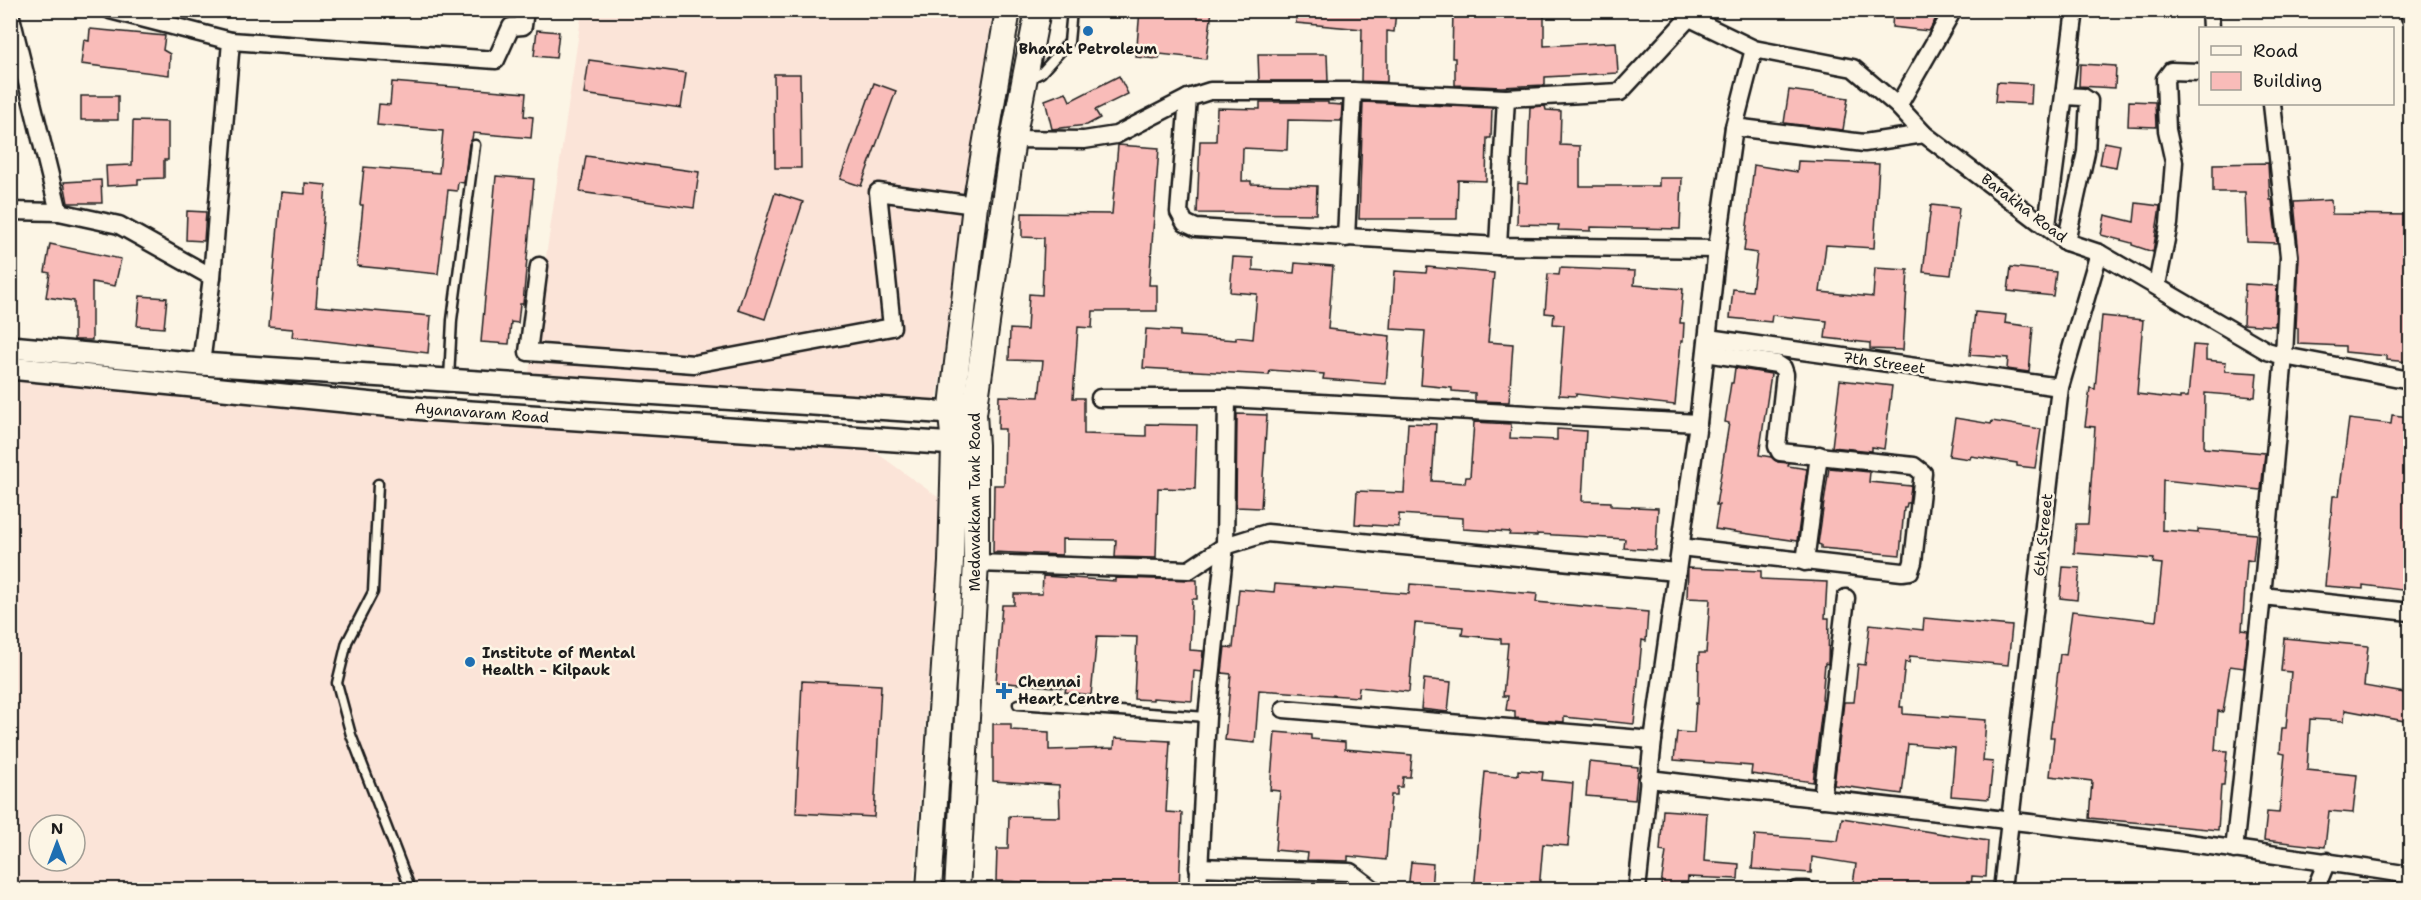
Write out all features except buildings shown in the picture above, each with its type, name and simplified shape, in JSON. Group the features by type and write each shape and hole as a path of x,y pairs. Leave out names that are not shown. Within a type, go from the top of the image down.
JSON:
{"main road":[{"name":"Medavakkam Tank Road","path":"957,890 976,563 962,415 975,205 1008,10"},
{"name":"Medavakkam Tank Road","path":"962,415 1038,10"},
{"name":"Medavakkam Tank Road","path":"929,890 951,562 965,445"}],"street":[{"path":"110,10 231,41 496,60 511,27 523,26 525,10"},
{"path":"1898,106 1953,10"},
{"path":"2047,225 2075,10"},
{"path":"2210,10 2211,27"},
{"path":"2410,10 2410,17"},
{"path":"10,13 59,212"},
{"path":"1013,139 1084,140 1116,135 1188,98 1210,91 1353,91 1506,98 1620,92 1693,14"},
{"name":"Barakha Road","path":"1693,14 1754,50 1853,68 1898,106 1924,134 2047,225 2066,242 2099,253 2267,351 2410,380"},
{"path":"201,364 212,277 231,41"},
{"path":"1636,890 1653,740 1698,423 1717,249 1734,127 1754,50"},
{"path":"2157,285 2169,224 2174,162 2167,130 2165,79 2170,71 2199,72"},
{"path":"1346,238 1353,91"},
{"path":"2065,96 2083,97 2089,101 2086,152 2066,242"},
{"path":"1188,98 1179,212 1185,223 1196,228 1498,246 1717,249"},
{"path":"1498,246 1506,98"},
{"path":"2234,850 2262,596 2284,356 2289,256 2272,105"},
{"path":"1734,127 1864,143 1924,134"},
{"path":"539,266 528,352 694,364 892,327 878,192 975,205"},
{"path":"10,211 59,212 119,225 212,277"},
{"name":"6th Streeet","path":"2002,890 2012,822 2060,387 2099,253"},
{"path":"1680,548 1902,572 1910,571 1913,562 1923,472 1920,468 1780,452 1777,446 1785,374 1783,368 1777,364 1707,346"},
{"name":"7th Streeet","path":"1707,346 2060,387"},
{"name":"Ayanavaram Road","path":"10,347 201,364 962,415"},
{"name":"Ayanavaram Road","path":"10,368 424,409 965,445"},
{"path":"1100,398 1227,398 1698,423"},
{"path":"1198,890 1207,717 1225,546 1227,398"},
{"path":"1805,562 1819,455"},
{"path":"976,563 1189,570 1225,546 1267,533 1676,572"},
{"path":"2262,596 2410,612"},
{"path":"1822,799 1846,598"},
{"path":"1284,709 1653,740"},
{"path":"1648,779 2327,861 2410,875"},
{"path":"2315,890 2327,861"},
{"path":"1198,867 1350,872 1374,890"},
{"path":"1797,890 1807,890"}],"lane":[{"path":"1024,81 1041,73 1069,42 1072,10"},
{"path":"449,380 452,320 475,145"},
{"path":"378,484 373,592 347,642 338,684 351,735 411,890"},
{"path":"1018,704 1207,717"}],"shaded area":[{"path":"582,11 993,11 936,407 529,373"},
{"name":"Institute of Mental Health - Kilpauk","path":"10,371 867,446 942,500 913,889 11,889"}],"place":[{"name":"Bharat Petroleum","path":"1088,31"},
{"name":"Institute of Mental Health - Kilpauk","path":"470,662"},
{"name":"Chennai Heart Centre","path":"1004,691"}]}
